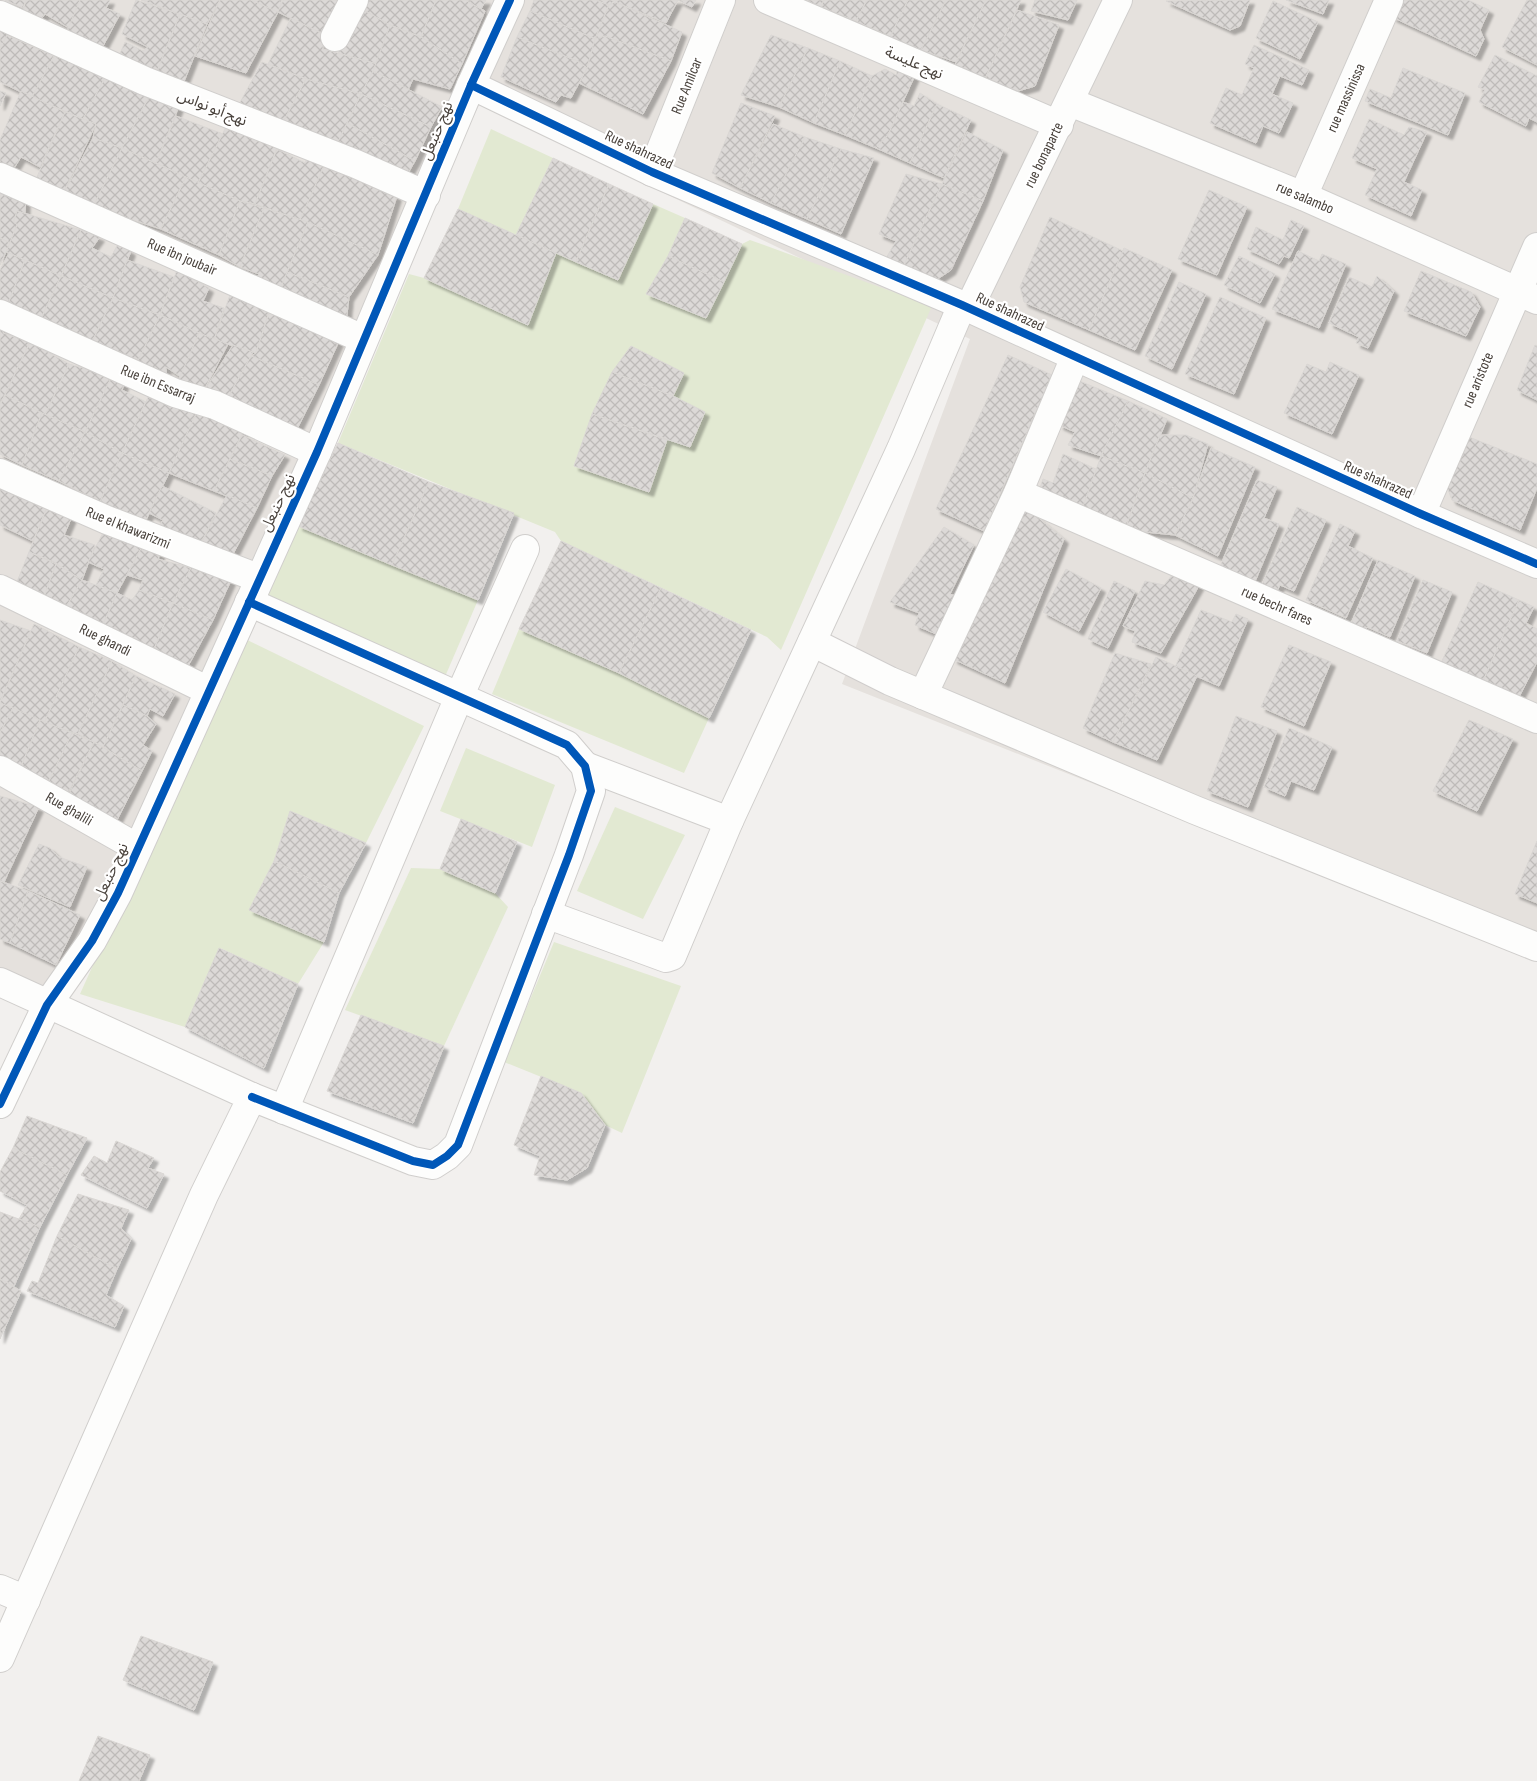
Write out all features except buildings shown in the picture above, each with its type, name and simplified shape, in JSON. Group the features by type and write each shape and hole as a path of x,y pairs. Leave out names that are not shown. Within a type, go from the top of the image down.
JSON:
{"street":[{"path":"335,38 354,0"},
{"name":"نهج حنبعل","path":"0,1104 46,1005 67,979 92,941 138,848 317,452 471,86 510,0"},
{"name":"Rue Amilcar","path":"652,172 721,0"},
{"name":"نهج عليسة","path":"768,0 1064,114"},
{"name":"rue bonaparte","path":"546,914 670,958 674,952 729,821 965,307 1064,114 1118,0"},
{"name":"rue massinissa","path":"1303,196 1389,0"},
{"name":"نهج أبو نواس","path":"0,15 145,81 356,164 426,195"},
{"name":"Rue shahrazed","path":"471,86 652,172 965,307 1421,514 1537,564"},
{"name":"rue salambo","path":"1064,114 1303,196 1527,295"},
{"name":"Rue ibn joubair","path":"0,177 363,339"},
{"name":"rue aristote","path":"1421,514 1527,295 1537,248"},
{"name":"Rue ibn Essarraj","path":"0,314 175,393 214,405 317,452"},
{"path":"923,695 1018,493 1075,357"},
{"name":"Rue el khawarizmi","path":"0,473 107,520 253,590 459,697 567,745 585,766"},
{"name":"rue bechr fares","path":"1018,493 1537,719"},
{"path":"284,1110 459,697 525,549"},
{"name":"Rue ghandi","path":"0,589 209,691"},
{"path":"812,642 923,695 1195,810 1537,947"},
{"path":"585,766 729,821"},
{"path":"0,982 46,1005 252,1097 413,1161 433,1165 447,1156 458,1145 546,914 591,791 585,766"},
{"name":"Rue ghalili","path":"0,770 138,848"},
{"path":"0,1658 204,1194 252,1097"},
{"path":"0,1589 26,1600"}],"shaded area":[{"path":"0,0 1537,0 1537,960 842,684 970,339 479,105 64,1006 0,979"}],"green space":[{"path":"491,129 553,158 516,235 458,209"},
{"path":"653,204 685,218 668,256 646,294 705,318 742,244 750,240 932,306 781,650 767,637 561,541 555,532 338,443 409,274 424,278 527,325 556,253 617,280","holes":["631,346 683,373 673,396 705,412 690,447 667,440 649,492 574,466 598,403 621,360"]},
{"path":"298,526 478,600 444,679 264,598"},
{"path":"519,629 619,673 709,718 684,773 492,694"},
{"path":"241,637 424,726 366,843 290,811 274,861 249,910 324,942 298,984 220,948 185,1027 80,994"},
{"path":"466,748 555,785 532,847 440,811"},
{"path":"615,807 685,835 643,919 577,891"},
{"path":"411,868 440,869 495,893 508,907 444,1046 345,1010"},
{"path":"554,942 681,986 622,1133 605,1125 581,1093 504,1062"}],"cycle path":[{"path":"0,1104 47,1005 92,941 118,893 317,452 471,85 510,0"},
{"path":"471,85 652,172 962,305 1421,514 1537,564"},
{"path":"249,602 567,745 585,766 591,791 569,855 458,1145 447,1156 433,1165 413,1161 252,1097"}]}
